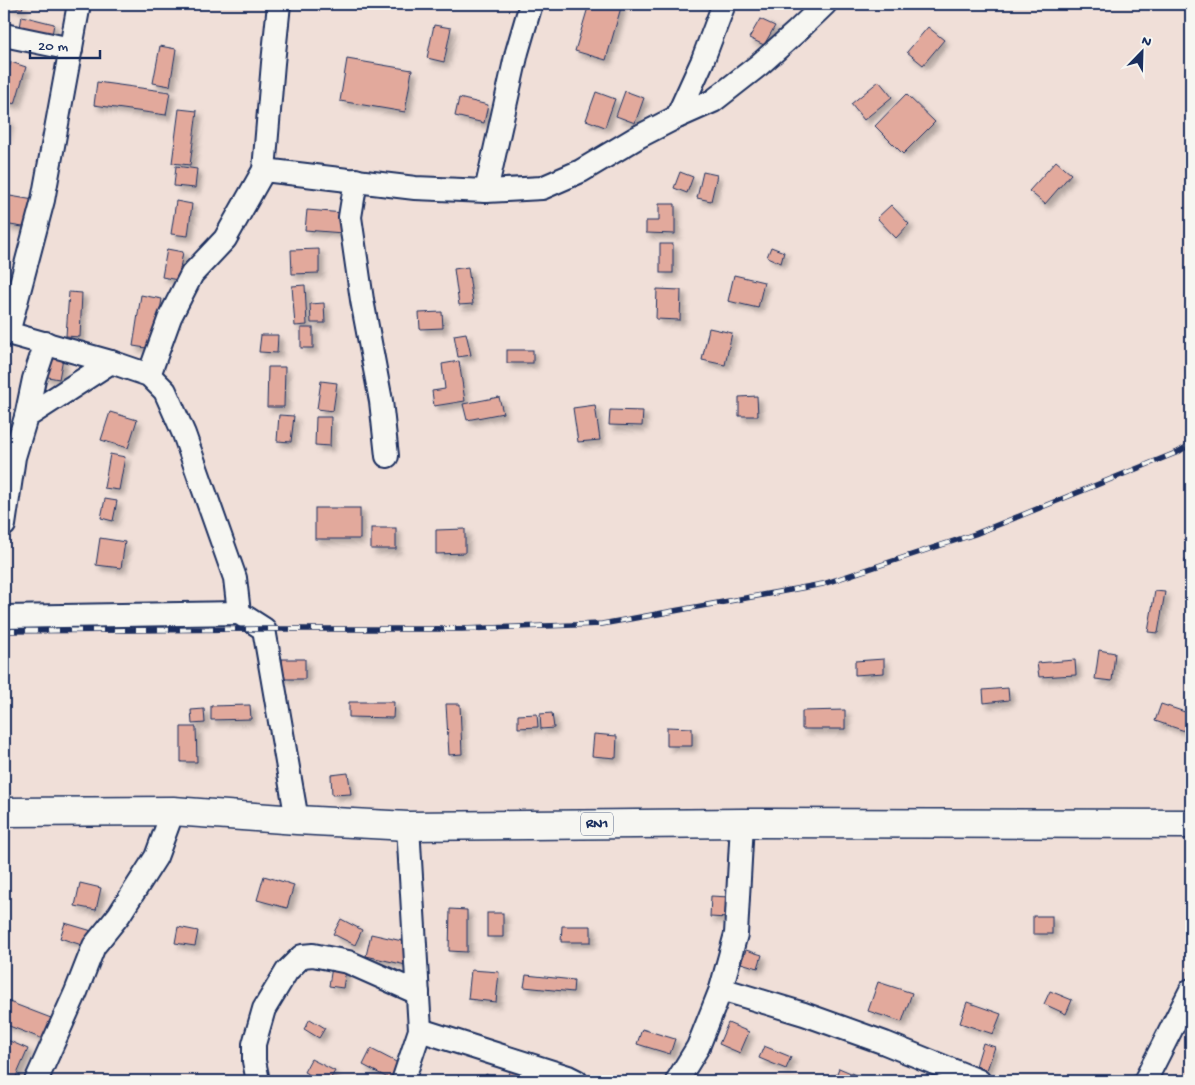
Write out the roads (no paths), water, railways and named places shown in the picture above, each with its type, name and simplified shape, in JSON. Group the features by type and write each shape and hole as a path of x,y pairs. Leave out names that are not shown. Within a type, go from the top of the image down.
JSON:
{"highway":[{"name":"RN1","path":"4,812 173,811 408,826 742,823 1191,824"}],"street":[{"path":"79,4 43,200 6,332 46,342 149,375 165,391 184,434 235,578 239,613"},
{"path":"149,375 170,317 192,274 225,239 264,170 279,4"},
{"path":"486,191 517,52 531,4"},
{"path":"677,118 702,62 724,4"},
{"path":"264,170 415,188 486,191 542,188 581,171 638,138 713,101 759,65 825,4"},
{"path":"4,35 71,48"},
{"path":"356,180 350,217 362,300 381,401 387,456"},
{"path":"4,525 14,457 26,417 34,379 46,342"},
{"path":"26,417 111,362"},
{"path":"4,617 239,613 264,629 297,820"},
{"path":"36,1081 76,992 94,946 119,915 156,857 173,811"},
{"path":"677,1081 698,1047 721,989 736,934 742,823"},
{"path":"403,1081 420,1030 408,826"},
{"path":"258,1081 254,1061 254,1044 264,1009 287,970 302,956 313,955 348,962 418,993"},
{"path":"721,989 804,1014 885,1043 979,1081"},
{"path":"1145,1081 1191,990"},
{"path":"420,1030 576,1081"}],"railway":[{"path":"4,631 462,629 602,624 823,584 975,534 1178,452 1191,444"}]}
